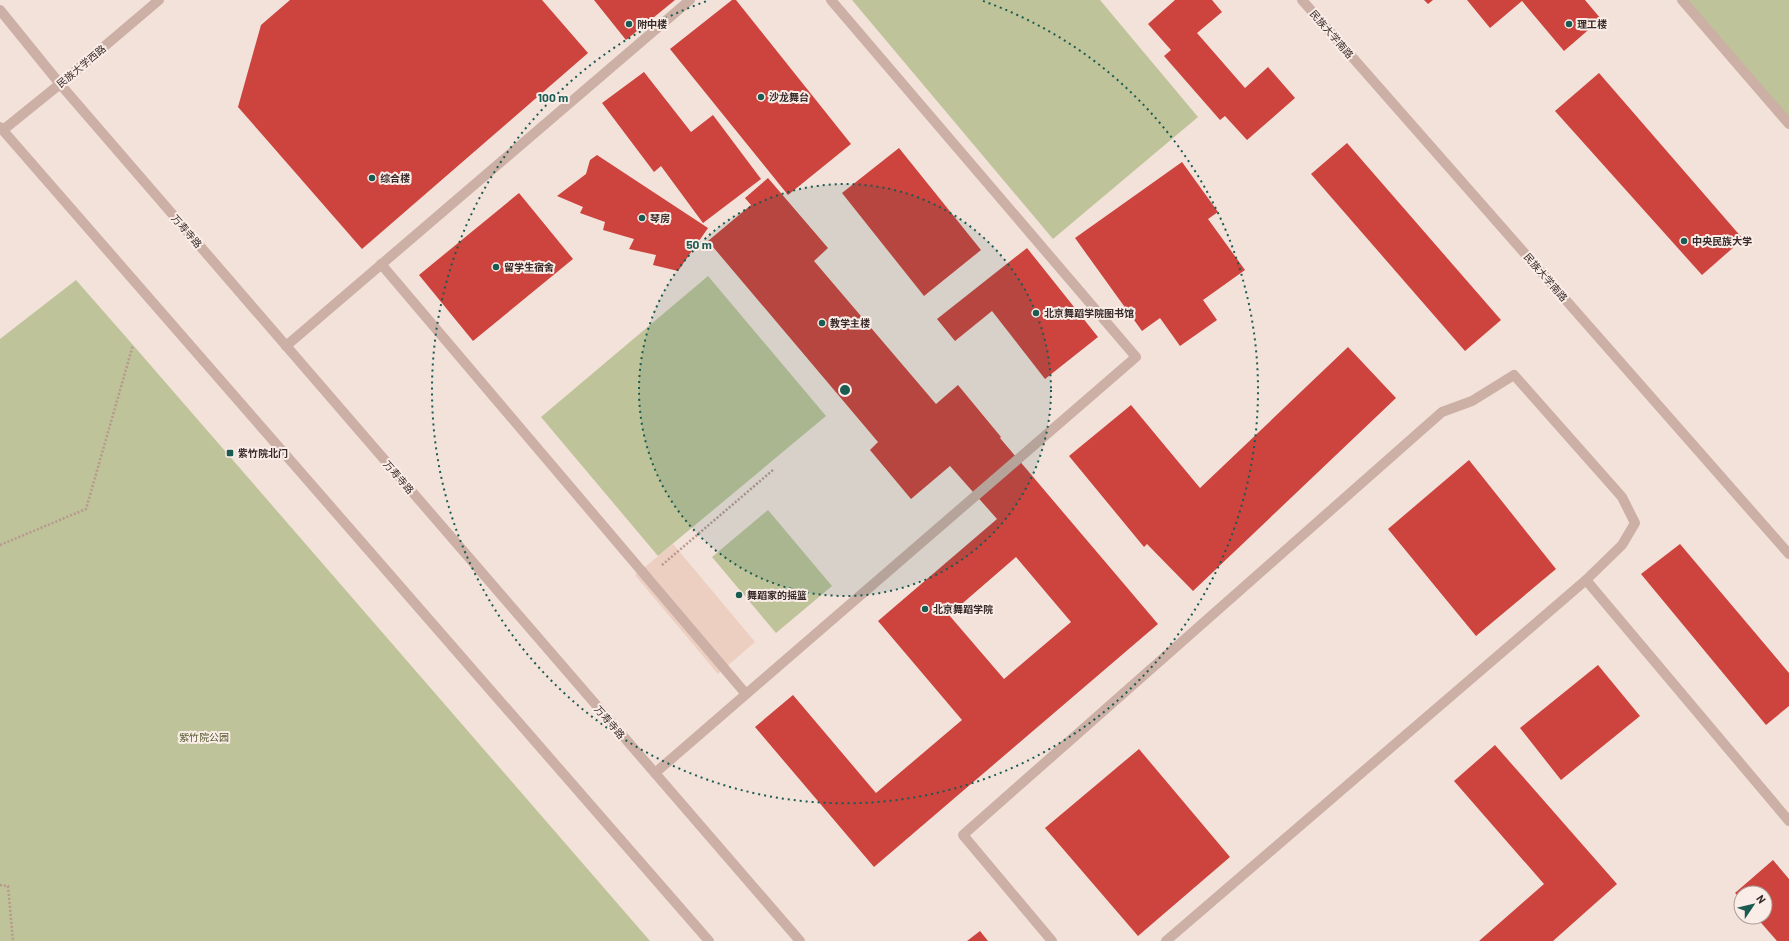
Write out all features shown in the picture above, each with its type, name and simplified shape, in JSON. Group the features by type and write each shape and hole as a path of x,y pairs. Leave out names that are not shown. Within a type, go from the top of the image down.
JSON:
{"street":[{"name":"民族大学西路","path":"1,128 60,84 159,0"},
{"path":"286,346 690,0"},
{"path":"655,773 1136,357 831,0"},
{"name":"民族大学南路","path":"1302,0 1789,554"},
{"path":"1682,0 1789,124"},
{"name":"万寿寺路","path":"0,10 60,84 800,941"},
{"path":"1,128 709,941"},
{"path":"380,264 746,694"},
{"path":"1052,941 963,835 1442,412 1472,401 1514,376 1622,497 1635,523 1622,544 1586,580 1166,941"},
{"path":"1586,580 1789,821"}],"path":[{"path":"0,545 86,509 133,345"},
{"path":"646,578 773,470"},
{"path":"0,885 8,886 14,941"}],"green space":[{"path":"852,0 1100,0 1198,117 1053,239"},
{"path":"1683,0 1789,0 1789,122"},
{"path":"708,276 826,416 658,556 541,417"},
{"name":"紫竹院公园","path":"76,280 650,941 0,941 0,339"},
{"path":"768,510 832,586 776,633 712,557"}],"shaded area":[{"path":"673,544 755,642 718,674 635,575"}],"building":[{"name":"综合楼","path":"290,0 542,0 588,53 362,249 238,107 261,25"},
{"name":"附中楼","path":"594,0 675,0 626,40"},
{"name":"沙龙舞台","path":"732,0 736,0 851,144 788,195 670,49"},
{"path":"1175,0 1212,0 1222,12 1197,33 1245,88 1268,67 1295,98 1247,140 1225,116 1220,120 1164,56 1171,50 1148,24"},
{"path":"1424,0 1433,0 1428,4"},
{"name":"理工楼","path":"1467,0 1585,0 1601,19 1564,51 1522,1 1490,28"},
{"path":"644,72 691,132 713,115 761,179 703,223 661,166 654,172 602,103"},
{"path":"1599,73 1743,239 1702,275 1555,111"},
{"path":"1347,143 1501,320 1465,351 1311,174"},
{"path":"899,148 981,250 924,296 842,193"},
{"name":"琴房","path":"597,155 708,228 678,271 653,265 656,255 629,249 634,239 603,230 605,222 580,213 583,207 557,196 586,174 590,160"},
{"path":"1182,162 1218,212 1208,219 1245,270 1203,300 1217,320 1180,346 1160,318 1142,331 1075,238"},
{"path":"768,178 828,248 814,261 936,404 958,385 1001,437 1000,438 1158,624 874,867 755,727 793,695 876,793 962,720 878,621 997,519 950,466 911,499 870,450 878,442 708,241 751,205 745,198","holes":["1016,557 1071,622 1004,679 949,615"]},
{"name":"留学生宿舍","path":"519,193 573,259 473,341 419,275"},
{"path":"1027,248 1098,337 1045,379 992,311 955,341 937,319"},
{"path":"1348,347 1396,398 1193,591 1147,544 1144,547 1069,456 1131,405 1200,488"},
{"path":"1469,460 1556,569 1476,636 1388,529"},
{"path":"1680,544 1789,673 1789,706 1766,725 1641,574"},
{"path":"1598,665 1640,716 1561,780 1520,728"},
{"path":"1495,745 1617,884 1553,941 1479,941 1544,884 1454,781"},
{"path":"1139,749 1230,857 1138,936 1045,828"},
{"path":"1773,860 1789,879 1789,941 1777,941 1763,925 1773,925 1773,885 1744,885"},
{"path":"980,931 988,941 967,941"}],"place":[{"name":"附中楼","path":"629,24"},
{"name":"理工楼","path":"1569,24"},
{"name":"沙龙舞台","path":"761,97"},
{"name":"综合楼","path":"372,178"},
{"name":"琴房","path":"642,218"},
{"name":"中央民族大学","path":"1684,241"},
{"name":"留学生宿舍","path":"496,267"},
{"name":"北京舞蹈学院图书馆","path":"1036,313"},
{"name":"教学主楼","path":"822,323"},
{"name":"紫竹院北门","path":"230,453"},
{"name":"舞蹈家的摇篮","path":"739,595"},
{"name":"北京舞蹈学院","path":"925,609"}]}
